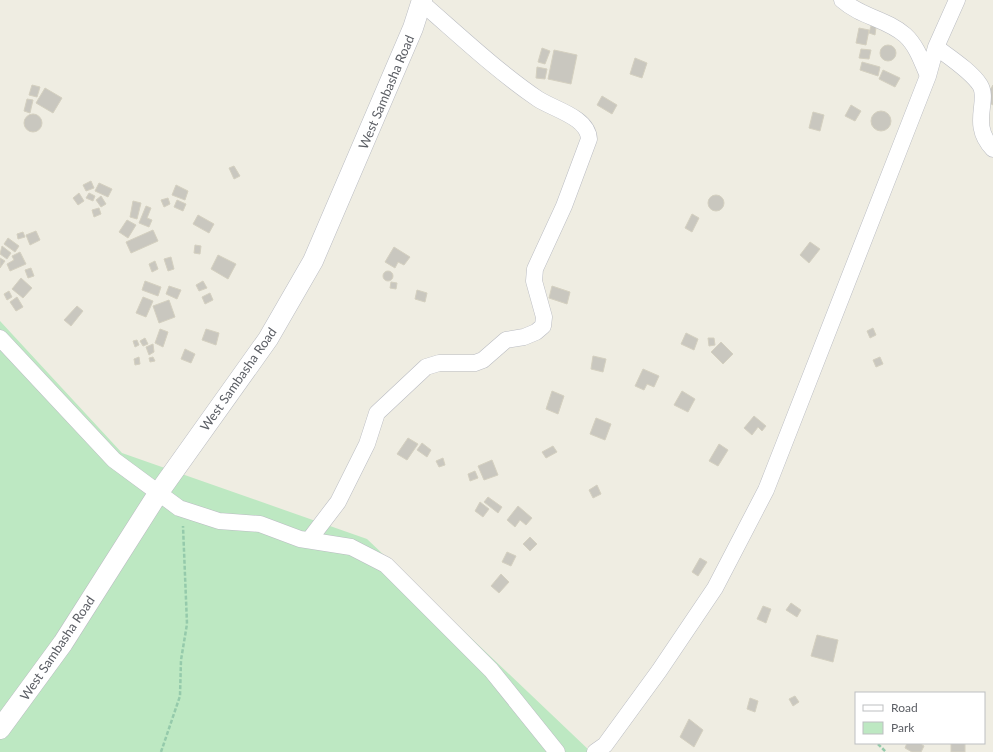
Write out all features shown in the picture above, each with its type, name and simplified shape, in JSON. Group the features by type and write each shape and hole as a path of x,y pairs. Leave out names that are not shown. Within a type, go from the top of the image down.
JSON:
{"street":[{"path":"842,0 852,8 895,28 906,36 920,56 928,76"},
{"path":"595,752 605,744 655,678 715,588 766,490 928,76 936,47 957,0"},
{"path":"309,540 338,502 367,444 377,413 426,367 439,363 475,363 483,360 506,340 524,337 536,332 544,326 544,317 534,281 535,269 564,206 589,139 587,131 580,121 539,100 482,55 422,2"},
{"name":"West Sambasha Road","path":"0,729 63,643 159,492 268,339 313,261 413,28 422,2"},
{"path":"936,47 956,62 980,86 982,93 981,129 986,142 993,149"},
{"path":"0,338 114,460 179,508 219,521 260,524 300,539 351,547 386,565 491,670 557,752"}],"path":[{"path":"161,752 180,696 181,660 187,624 185,533 179,508"},
{"path":"878,744 886,752"}],"green space":[{"path":"0,321 122,453 367,539 591,752 0,752"}],"building":[{"path":"871,26 876,27 875,35 869,33"},
{"path":"859,28 869,30 866,45 856,43"},
{"path":"888,45 895,50 896,53 891,60 888,61 881,56 880,53 885,46"},
{"path":"542,48 550,51 545,64 538,62"},
{"path":"861,49 871,50 869,59 859,58"},
{"path":"554,50 577,55 571,84 548,79"},
{"path":"635,58 647,63 642,78 630,74"},
{"path":"862,62 880,67 878,76 860,70"},
{"path":"537,67 547,69 545,79 536,78"},
{"path":"883,70 900,78 895,87 879,79"},
{"path":"32,85 40,87 37,97 29,95"},
{"path":"993,85 993,105 984,100"},
{"path":"45,88 62,98 53,113 36,103"},
{"path":"602,96 617,105 612,114 597,105"},
{"path":"27,99 33,100 30,113 24,111"},
{"path":"851,105 861,111 855,121 845,116"},
{"path":"881,111 888,114 891,121 888,128 881,131 874,128 871,121 874,114"},
{"path":"813,112 824,115 820,131 809,128"},
{"path":"33,114 39,117 42,123 39,129 33,132 27,129 24,123 27,117"},
{"path":"234,166 240,176 234,179 229,168"},
{"path":"91,181 94,188 86,191 83,185"},
{"path":"99,183 112,189 108,197 95,191"},
{"path":"176,185 188,191 185,200 172,195"},
{"path":"79,193 84,201 78,205 73,198"},
{"path":"89,193 95,196 93,201 86,198"},
{"path":"716,195 723,200 724,203 719,210 716,211 709,206 708,203 713,196"},
{"path":"101,196 106,204 101,207 96,200"},
{"path":"168,198 170,204 164,207 161,200"},
{"path":"177,200 186,204 183,211 174,207"},
{"path":"133,201 141,203 137,219 130,217"},
{"path":"146,206 151,208 147,218 152,220 149,227 139,223"},
{"path":"99,208 101,214 94,217 92,210"},
{"path":"692,214 699,218 692,232 685,228"},
{"path":"198,215 214,224 209,233 193,224"},
{"path":"127,220 136,225 128,238 119,232"},
{"path":"153,230 158,241 131,253 126,242"},
{"path":"36,231 40,240 30,245 26,235"},
{"path":"23,232 25,237 18,239 17,234"},
{"path":"8,238 19,246 15,252 4,244"},
{"path":"810,242 820,249 809,263 800,255"},
{"path":"195,245 201,246 200,254 194,253"},
{"path":"2,246 11,253 7,259 0,254"},
{"path":"394,247 410,257 404,265 398,262 395,268 385,262"},
{"path":"20,252 26,264 10,271 7,264 14,260 12,256"},
{"path":"218,255 236,264 228,279 211,269"},
{"path":"171,257 174,269 168,271 164,259"},
{"path":"0,258 5,261 0,268"},
{"path":"155,261 158,269 152,272 149,264"},
{"path":"31,268 34,276 28,278 25,270"},
{"path":"386,271 390,271 392,272 392,280 386,281 383,278 383,274"},
{"path":"21,278 32,288 23,298 12,289"},
{"path":"145,281 161,287 158,296 142,290"},
{"path":"203,281 207,288 199,291 196,285"},
{"path":"391,282 397,283 396,289 390,288"},
{"path":"169,286 181,290 177,299 166,294"},
{"path":"552,286 570,292 567,304 549,298"},
{"path":"417,290 427,293 425,302 415,299"},
{"path":"9,291 12,297 7,300 4,294"},
{"path":"210,293 213,300 205,304 202,297"},
{"path":"17,297 23,307 16,311 10,302"},
{"path":"143,297 153,301 146,317 136,313"},
{"path":"169,300 175,317 159,323 153,306"},
{"path":"77,306 83,311 71,326 64,320"},
{"path":"873,328 876,335 870,338 867,331"},
{"path":"160,329 168,332 163,347 155,343"},
{"path":"206,329 219,333 216,345 202,340"},
{"path":"686,333 698,339 694,350 681,344"},
{"path":"145,338 148,344 143,346 140,341"},
{"path":"708,338 714,338 715,345 709,346"},
{"path":"137,340 139,345 135,347 133,341"},
{"path":"721,342 733,354 723,364 711,352"},
{"path":"153,344 154,352 149,355 146,347"},
{"path":"185,349 195,354 191,363 181,359"},
{"path":"593,356 606,359 603,372 591,369"},
{"path":"139,357 140,364 135,365 134,359"},
{"path":"153,357 155,361 150,362 149,358"},
{"path":"880,357 883,364 876,367 873,360"},
{"path":"643,369 659,376 654,387 647,384 644,390 635,386"},
{"path":"552,391 564,396 558,414 546,409"},
{"path":"682,391 695,399 688,412 674,405"},
{"path":"754,416 766,426 762,431 758,427 752,435 744,428"},
{"path":"596,418 611,424 605,440 590,434"},
{"path":"408,438 418,444 407,460 397,454"},
{"path":"422,443 431,450 427,457 417,450"},
{"path":"719,444 728,450 718,466 709,461"},
{"path":"553,446 557,452 546,458 542,452"},
{"path":"443,458 445,465 439,467 436,461"},
{"path":"492,460 498,475 484,480 478,466"},
{"path":"475,471 478,478 470,481 468,474"},
{"path":"597,485 601,494 593,498 589,490"},
{"path":"488,497 502,507 498,513 484,502"},
{"path":"480,502 489,509 483,517 475,511"},
{"path":"518,506 532,518 526,525 520,520 515,527 507,520"},
{"path":"530,537 537,544 530,551 523,544"},
{"path":"507,552 516,556 511,566 502,562"},
{"path":"700,558 707,562 698,576 692,572"},
{"path":"501,574 509,582 499,593 491,586"},
{"path":"791,603 801,610 797,617 786,610"},
{"path":"763,606 771,609 766,623 757,619"},
{"path":"817,635 838,640 833,662 811,656"},
{"path":"795,696 799,702 793,706 789,699"},
{"path":"750,698 758,701 755,712 747,709"},
{"path":"689,719 703,730 694,747 680,737"},
{"path":"907,744 921,744 924,746 921,752 912,752 905,748"},
{"path":"951,744 965,744 965,752 951,752"}]}
